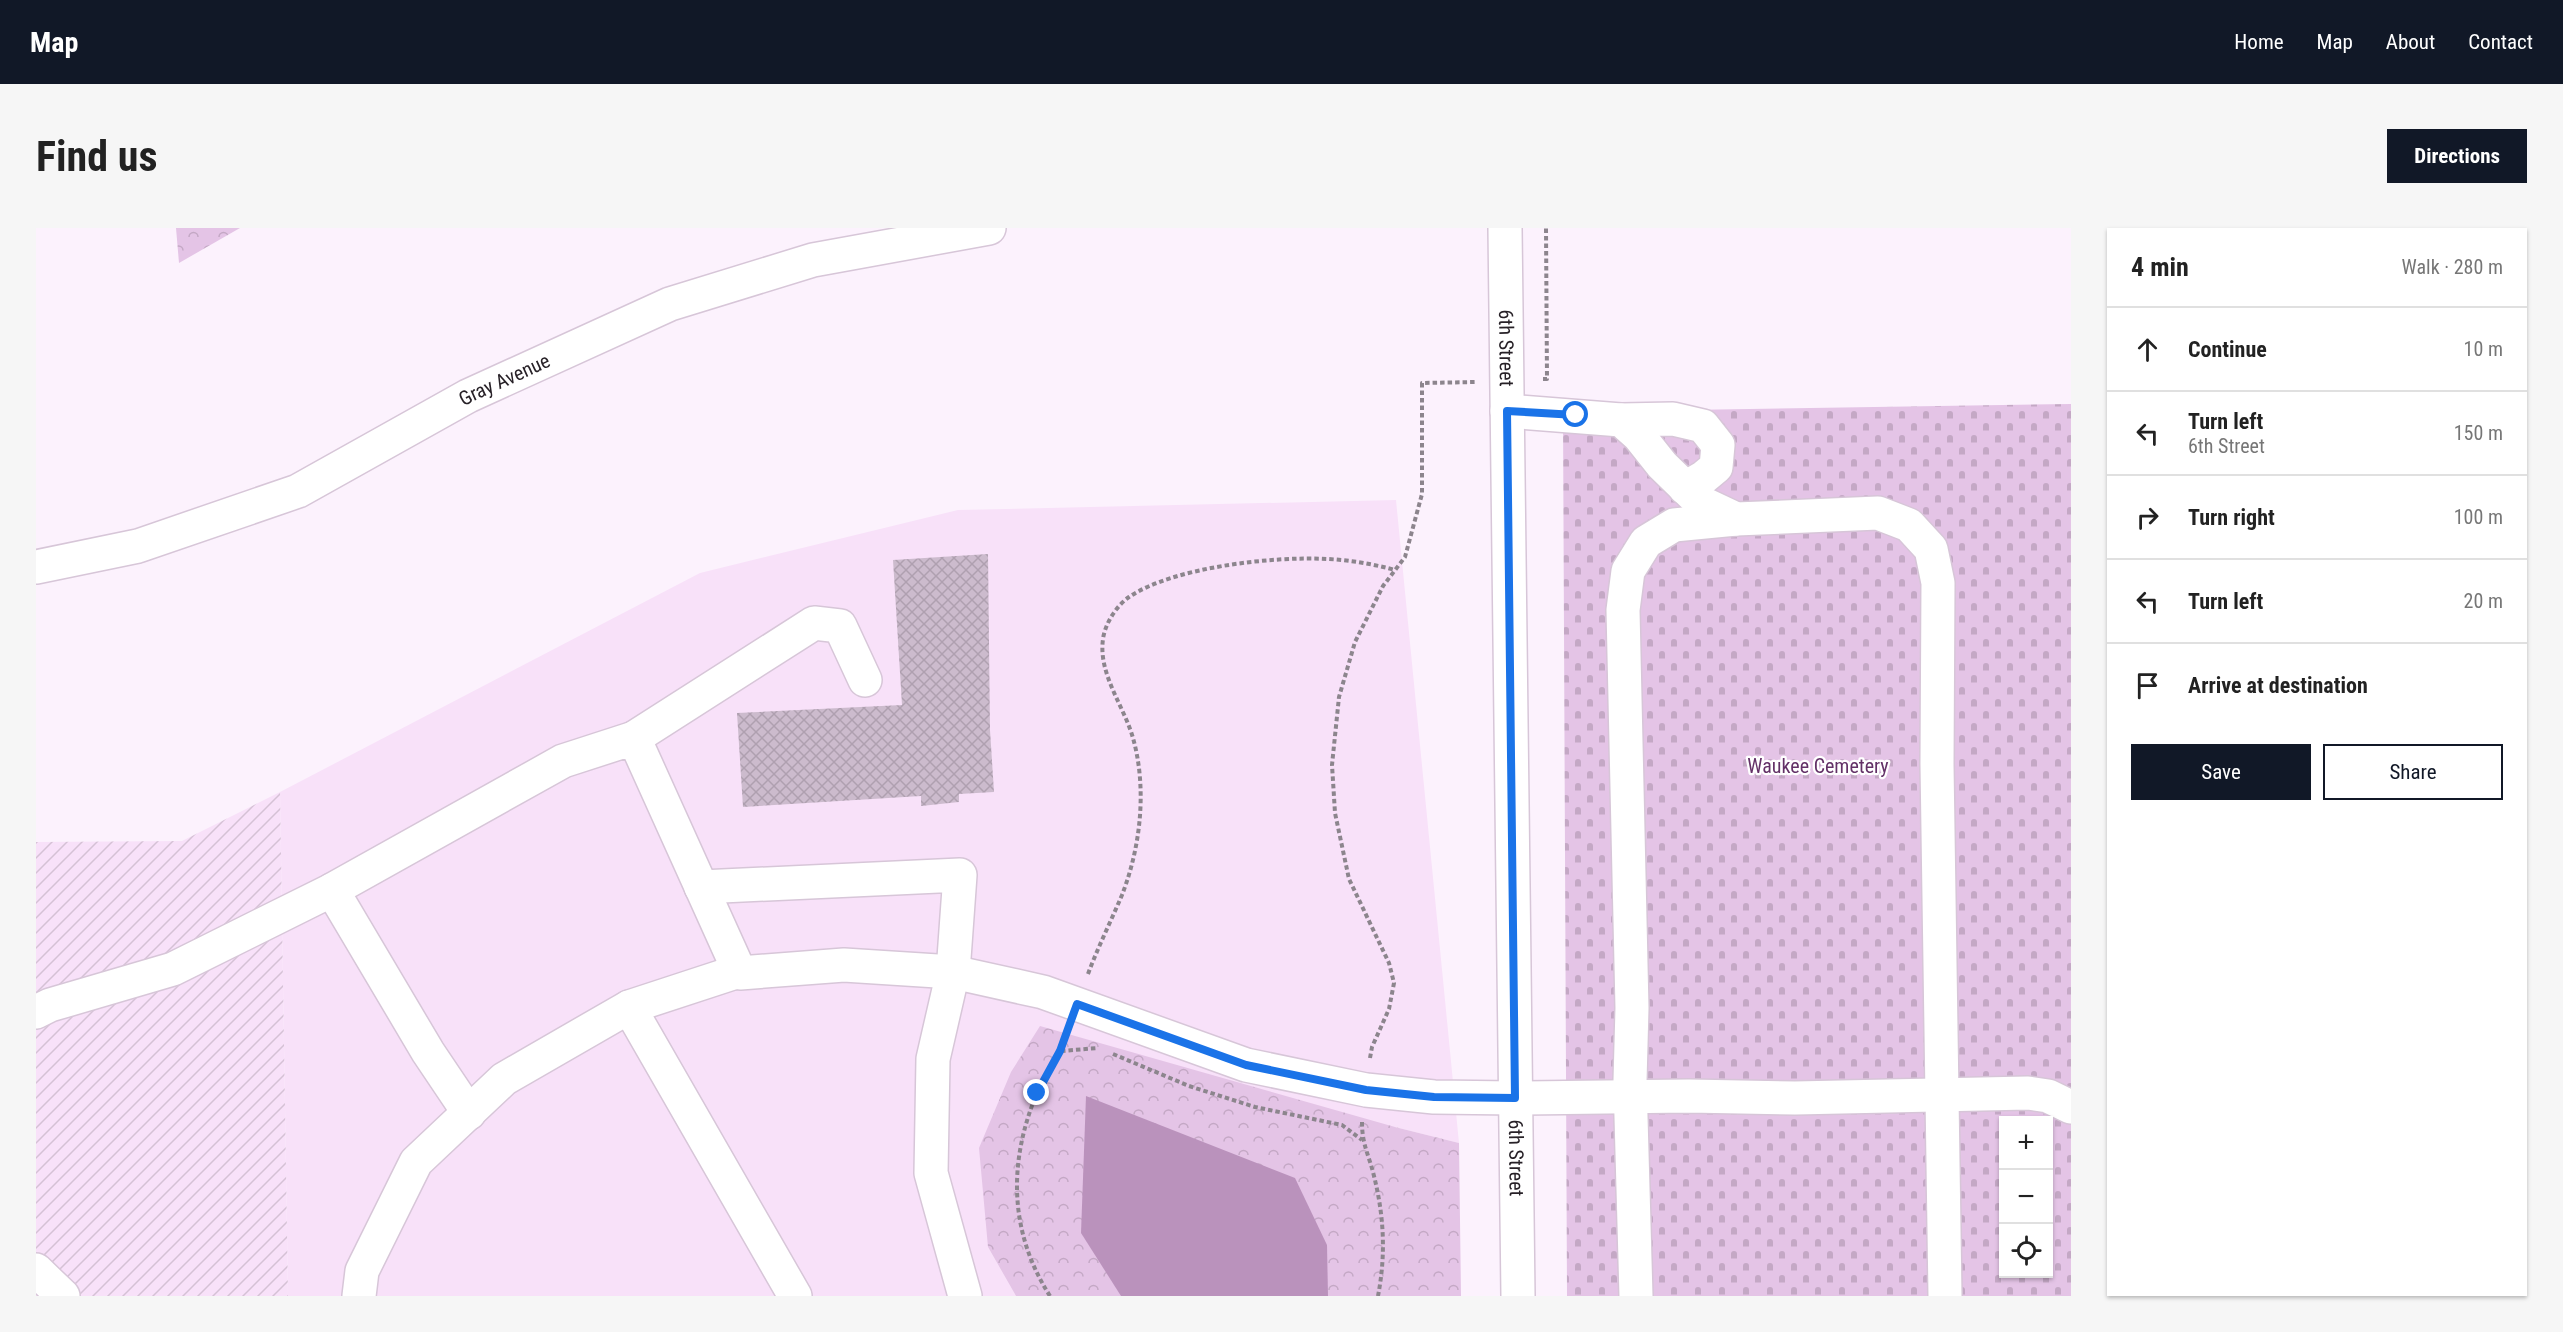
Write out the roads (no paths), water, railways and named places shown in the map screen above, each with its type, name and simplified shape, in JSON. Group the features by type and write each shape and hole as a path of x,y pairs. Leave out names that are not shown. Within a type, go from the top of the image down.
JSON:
{"main road":[{"name":"Gray Avenue","path":"36,567 138,546 298,491 468,396 670,304 813,260 989,228"},
{"name":"6th Street","path":"1505,228 1518,1296"},
{"path":"1507,411 1621,420 1673,419 1703,426 1718,445 1716,467 1685,488"},
{"path":"1621,420 1639,436 1662,465 1700,502 1736,519"},
{"path":"1636,1296 1630,1097 1632,1008 1623,650 1623,609 1628,571 1646,542 1674,525 1736,519 1878,513 1909,525 1931,549 1938,583 1937,764 1946,1296"},
{"path":"36,1012 50,1005 173,969 332,890 563,761 634,738 814,623 840,626 865,680"},
{"path":"634,738 740,973 844,965 953,972 1043,992 1246,1065 1366,1090 1434,1097 1795,1098 2028,1094 2048,1096 2071,1107"},
{"path":"701,887 960,875 953,972 933,1059 931,1173 965,1296"},
{"path":"332,890 428,1052 469,1113"},
{"path":"359,1296 362,1271 416,1162 504,1079 629,1007 739,970"},
{"path":"629,1007 795,1296"},
{"path":"36,1270 63,1296"}],"park label":[{"name":"Waukee Cemetery","path":"1818,766"}]}
